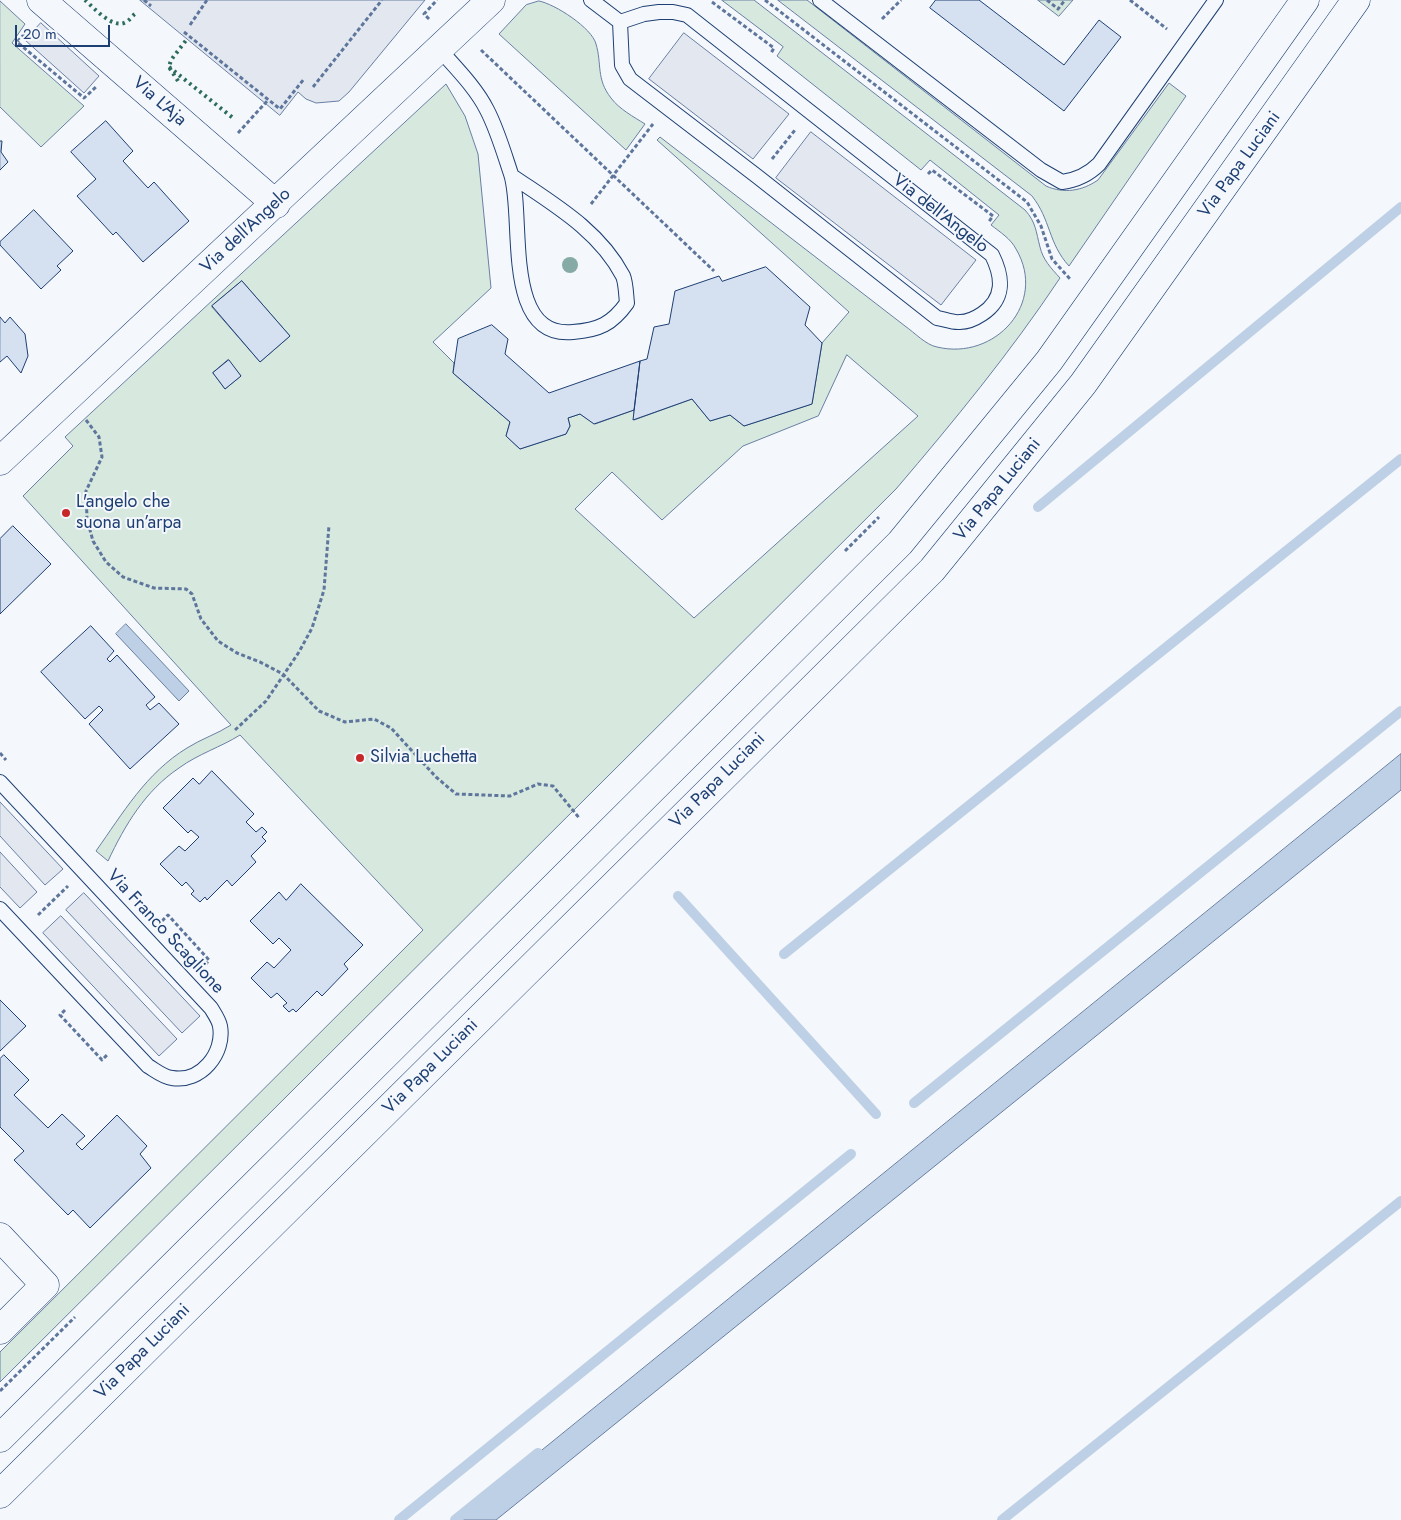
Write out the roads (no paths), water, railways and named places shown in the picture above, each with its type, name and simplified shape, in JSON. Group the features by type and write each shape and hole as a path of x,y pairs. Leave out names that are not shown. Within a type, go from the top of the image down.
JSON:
{"main road":[{"name":"Via dell'Angelo","path":"0,462 491,0"},
{"path":"0,1438 900,543 967,464 1049,361 1305,0"},
{"name":"Via Papa Luciani","path":"0,1494 932,570 1083,384 1356,0"},
{"name":"Via L'Aja","path":"38,11 276,204"},
{"path":"0,1237 45,1285 0,1330"}],"lane":[{"path":"591,0 620,22"},
{"path":"820,0 1041,170 1062,182 1080,178 1091,173 1099,164 1216,0"},
{"name":"Via dell'Angelo","path":"659,12 687,15 992,255 999,268 1001,285 998,299 989,309 976,318 960,322 937,318 630,79 622,64 620,22 644,14 659,12"},
{"path":"440,50 461,73 487,109 512,176 522,286 537,320 560,334 588,331 615,320 627,303 624,278 599,242 570,215 512,176"},
{"name":"Via Franco Scaglione","path":"0,782 211,1008 220,1024 221,1043 214,1058 201,1071 187,1078 167,1076 148,1066 0,909"}],"water":[{"path":"126,624 189,691 179,701 116,634"},
{"path":"1401,754 1401,790 496,1520 456,1520"}],"waterway":[{"path":"1038,507 1401,207"},
{"path":"784,954 1401,459"},
{"path":"914,1103 1401,711"},
{"path":"678,896 876,1114"},
{"path":"399,1520 851,1154"},
{"path":"1002,1520 1401,1201"},
{"path":"455,1520 538,1453"}],"place":[{"name":"L'angelo che suona un’arpa","path":"66,513"},
{"name":"Silvia Luchetta","path":"360,758"}]}
